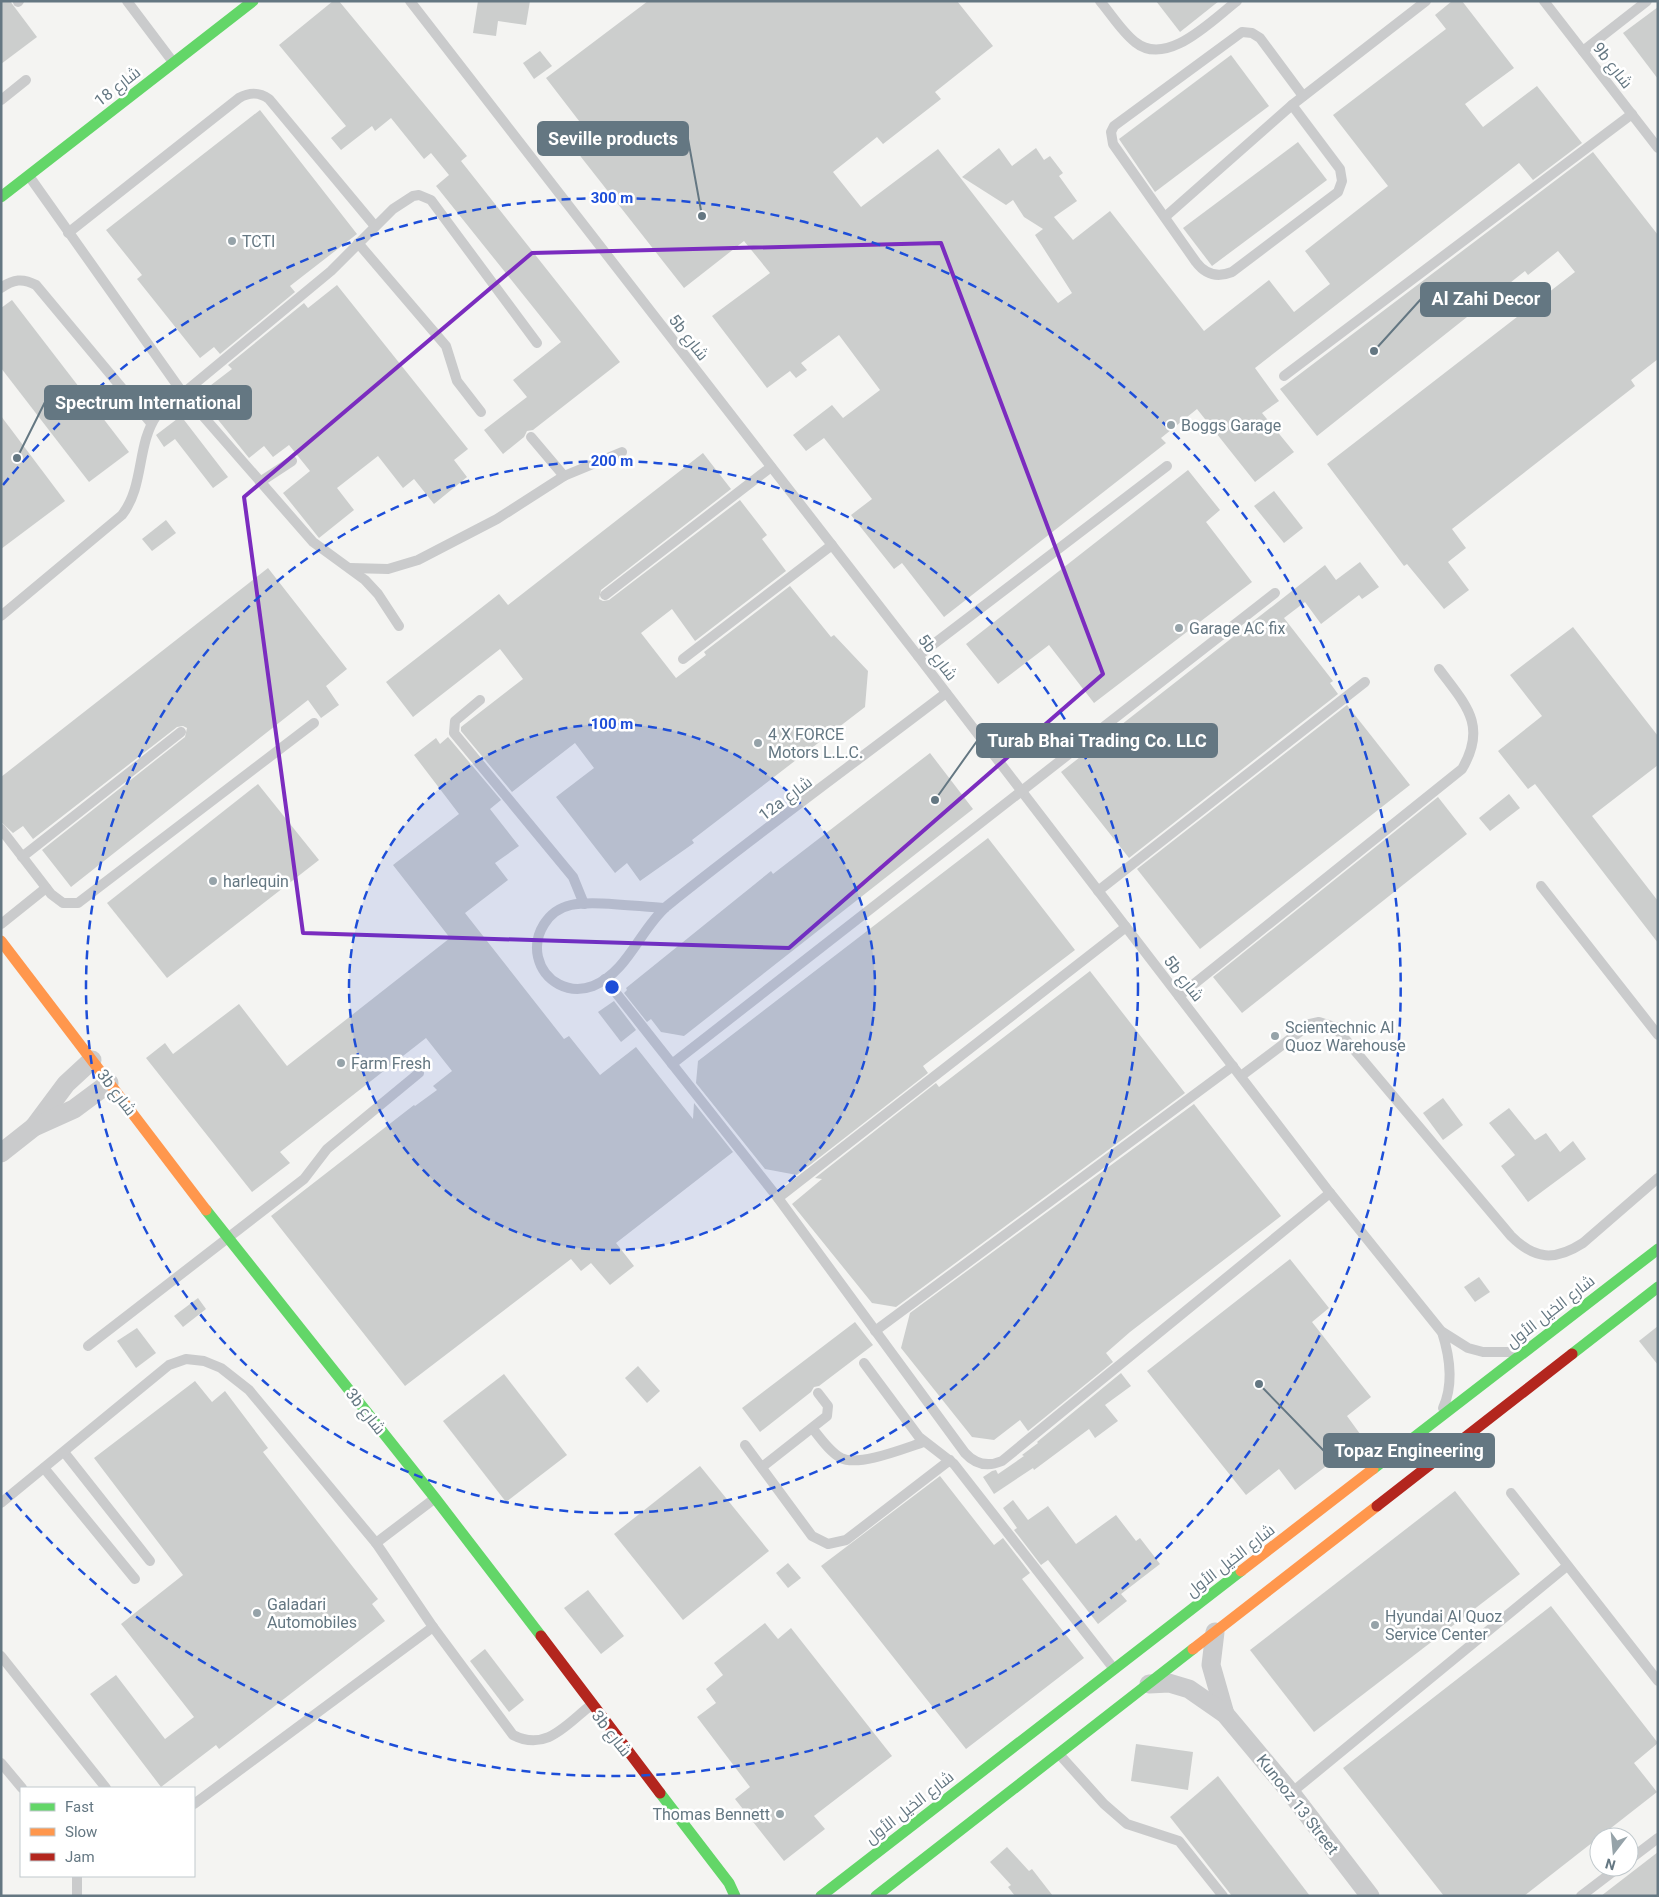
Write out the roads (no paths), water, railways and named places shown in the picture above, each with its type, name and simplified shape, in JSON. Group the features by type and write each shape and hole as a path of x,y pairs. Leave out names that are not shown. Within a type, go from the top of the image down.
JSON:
{"main road":[{"name":"شارع 18","path":"2,195 253,1"},
{"name":"3b شارع","path":"1,941 228,1238 435,1498 732,1889"},
{"name":"شارع الخيل الأول","path":"821,1896 1658,1248"},
{"path":"876,1896 1658,1287"}],"street":[{"path":"34,1127 66,1084 92,1060"},
{"path":"1,1153 34,1127 74,1109 109,1083"},
{"name":"Kunooz 13 Street","path":"1215,1632 1211,1665 1225,1714"},
{"name":"Kunooz 13 Street","path":"1149,1684 1169,1683 1189,1689 1225,1714 1291,1793 1370,1896"},
{"name":"3b شارع","path":"732,1889 744,1896"}],"lane":[{"path":"127,1 173,63"},
{"name":"5b شارع","path":"410,1 918,656 1330,1193 1441,1331 1461,1344 1483,1352 1515,1352 1530,1347"},
{"path":"1100,1 1135,42 1157,50 1179,45 1237,1"},
{"path":"1166,217 1292,105 1426,1"},
{"name":"9b شارع","path":"1544,1 1658,148"},
{"path":"1582,51 1647,1"},
{"path":"1292,105 1340,169 1341,187 1334,197 1232,272 1220,275 1207,272 1201,268 1112,144 1111,132 1118,122 1242,32 1252,33 1260,38 1303,96"},
{"path":"1,100 26,80"},
{"path":"68,233 239,98 251,93 269,99 374,226"},
{"path":"1284,376 1632,114"},
{"path":"29,175 68,233 182,392 314,542 350,568 378,594 399,626"},
{"path":"1,616 122,515 133,497 144,440 151,423 157,415 182,392 331,271 374,226 393,209 413,196 425,196 431,200 537,342"},
{"path":"358,244 446,346 457,381 482,412"},
{"path":"1,288 15,280 30,282 36,285 151,423"},
{"path":"531,437 564,476"},
{"path":"350,568 388,569 418,560 497,519 564,476 622,452"},
{"path":"260,482 292,461"},
{"path":"918,656 1167,466"},
{"path":"605,596 771,467"},
{"path":"684,659 832,546"},
{"path":"672,1064 1022,792 1275,592"},
{"path":"1179,996 1462,769 1473,747 1473,722 1467,707 1439,669"},
{"path":"1098,891 1365,682"},
{"name":"12a شارع","path":"665,908 584,904 563,907 547,919 538,936 538,956 546,974 561,986 570,990 594,986 605,979 620,964 665,908 946,693"},
{"path":"480,700 455,721 454,733 573,877 584,904"},
{"path":"1,829 56,899 63,903 78,903 86,899 314,723"},
{"path":"22,857 181,732"},
{"path":"1542,886 1658,1035"},
{"path":"1,924 46,888"},
{"path":"778,1198 1126,927"},
{"path":"605,979 778,1198 970,1458 982,1464 1002,1461 1330,1193"},
{"path":"1241,1076 1310,1024 1318,1022 1335,1027 1511,1236 1522,1248 1537,1254 1554,1256 1570,1252 1658,1178"},
{"path":"875,1331 1233,1066"},
{"path":"88,1346 304,1179 326,1149 419,1073"},
{"name":"5b شارع","path":"1438,1418 1444,1405 1450,1375 1446,1346 1441,1331"},
{"path":"1,1503 169,1365 186,1359 204,1361 221,1368 249,1390 376,1543 433,1627 506,1728 522,1740 538,1741 552,1736 591,1705"},
{"path":"864,1363 924,1442 950,1460 1115,1670"},
{"path":"762,1467 824,1420 829,1411 826,1402 818,1393"},
{"path":"813,1429 834,1453 849,1461 861,1460 924,1442"},
{"path":"746,1445 812,1536 822,1543 834,1544 846,1540 950,1460"},
{"path":"64,1452 150,1561"},
{"path":"44,1468 135,1579"},
{"path":"1511,1493 1658,1681"},
{"path":"376,1543 435,1498"},
{"path":"1291,1793 1567,1566"},
{"path":"195,1803 433,1627"},
{"path":"1,1656 105,1787"},
{"path":"1059,1754 1104,1804 1127,1824 1179,1841 1223,1896"},
{"path":"1,1763 21,1787"},
{"path":"1639,1852 1658,1838"},
{"path":"77,1877 77,1896"},
{"path":"1581,1896 1607,1877"}],"place":[{"name":"Seville products","path":"702,216"},
{"name":"TCTI","path":"232,241"},
{"name":"Al Zahi Decor","path":"1374,351"},
{"name":"Boggs Garage","path":"1171,425"},
{"name":"Spectrum International","path":"17,458"},
{"name":"Garage AC fix","path":"1179,628"},
{"name":"4 X FORCE Motors L.L.C.","path":"758,743"},
{"name":"Turab Bhai Trading Co. LLC","path":"935,800"},
{"name":"harlequin","path":"213,881"},
{"name":"Scientechnic Al Quoz Warehouse","path":"1275,1036"},
{"name":"Farm Fresh","path":"341,1063"},
{"name":"Topaz Engineering","path":"1259,1384"},
{"name":"Galadari Automobiles","path":"257,1613"},
{"name":"Hyundai Al Quoz Service Center","path":"1375,1625"},
{"name":"Thomas Bennett","path":"780,1814"}]}
